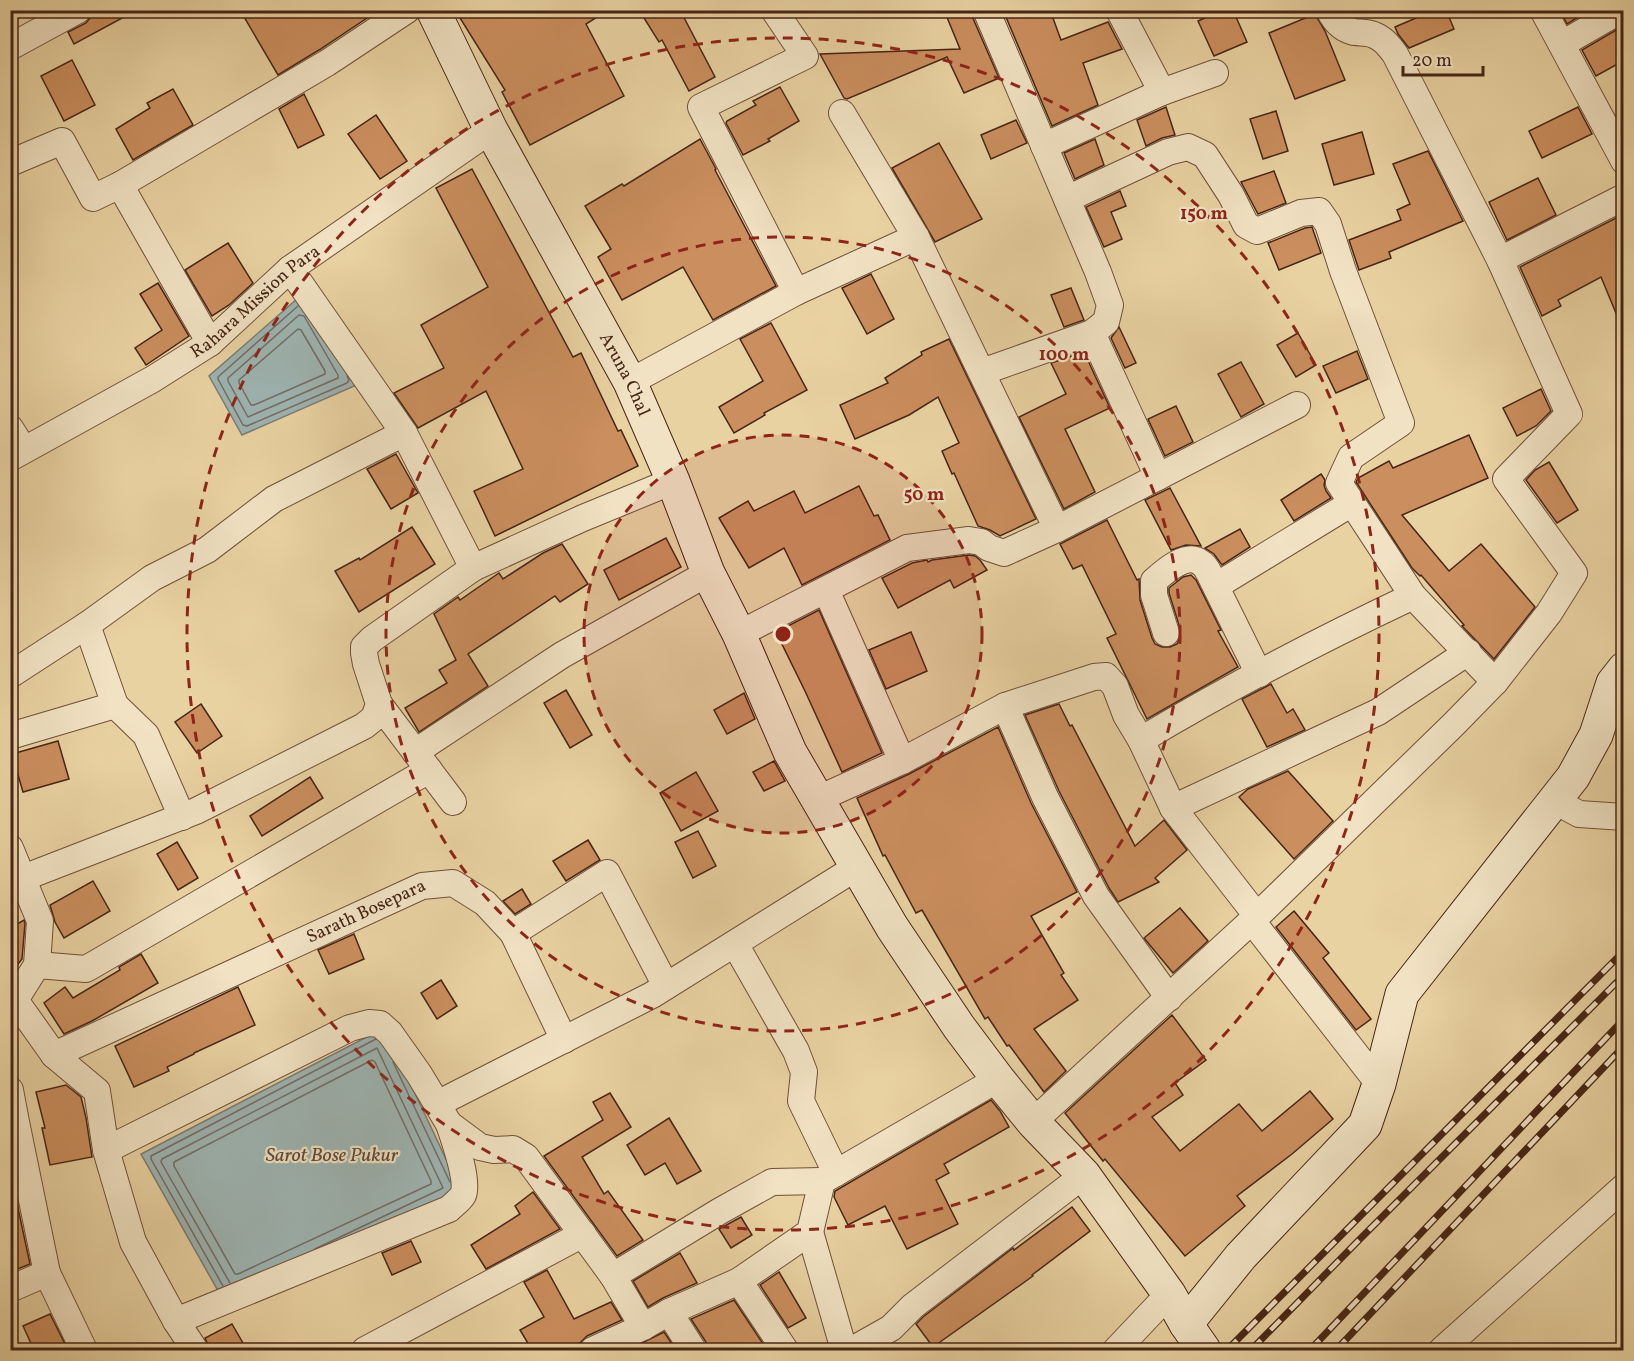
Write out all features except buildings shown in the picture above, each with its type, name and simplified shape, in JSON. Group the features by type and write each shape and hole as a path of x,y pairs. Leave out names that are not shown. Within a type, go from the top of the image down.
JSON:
{"street":[{"path":"10,47 78,10"},
{"path":"10,163 62,141 93,198 120,185 327,63 406,10"},
{"name":"Aruna Chal","path":"433,10 491,130 630,382 673,482 708,573 740,634 790,752 905,947 958,1027 1033,1122 1084,1175 1169,1293 1204,1350"},
{"path":"774,10 805,56 701,106 796,292"},
{"path":"982,372 1092,333 1106,322 1110,305 986,10"},
{"path":"1119,10 1162,93"},
{"path":"1033,1122 1255,919 1454,724 1495,682 1549,612 1574,573 1506,479 1569,414 1500,260 1395,54 1386,41 1375,35 1342,28 1333,19 1329,10"},
{"path":"1543,10 1623,161"},
{"path":"1562,44 1621,10"},
{"path":"1044,146 1162,93 1215,73"},
{"path":"842,113 915,237 1057,529"},
{"name":"Rahara Mission Para","path":"17,454 153,379 210,343 290,269 491,130"},
{"path":"1067,199 1168,152 1188,147 1205,155 1231,195 1246,225 1257,231 1301,213 1319,211 1328,224 1343,271 1401,423 1351,458 1339,483 1413,596 1495,682"},
{"path":"120,185 210,343"},
{"path":"1500,260 1620,207"},
{"path":"630,382 796,292 915,237"},
{"path":"290,269 404,434 473,568"},
{"path":"1092,333 1158,477"},
{"path":"740,634 907,548 969,540 981,542 989,548 1004,553 1057,529 1297,405"},
{"path":"10,428 17,454"},
{"path":"10,675 87,625 152,578 207,549 274,499 404,434"},
{"path":"453,802 379,704 366,664 364,647 473,568 583,518 673,482"},
{"path":"1216,586 1352,503"},
{"path":"1166,633 1154,595 1154,581 1165,570 1178,563 1190,559 1201,562 1216,586 1259,674"},
{"path":"37,965 86,969 422,761 562,655 708,573"},
{"path":"826,590 903,761"},
{"path":"1141,740 1194,708 1366,618 1413,596"},
{"path":"87,625 115,705 146,735 182,817"},
{"path":"1173,808 1378,712 1468,652"},
{"path":"1186,1324 1241,1256 1365,1125 1379,1084 1401,994 1573,777 1596,735 1613,683 1623,669"},
{"path":"818,799 903,761 1005,706 1094,677 1106,676 1115,686 1126,715 1141,740 1173,808 1379,1084"},
{"path":"23,878 182,817 216,801 364,726 374,718 379,704"},
{"path":"10,736 115,705"},
{"path":"1005,706 1046,797 1096,896 1169,998"},
{"path":"1555,801 1579,814 1623,817"},
{"path":"10,848 40,921 37,965 13,1006 54,1055 97,1091 106,1150 133,1242 176,1321 195,1350"},
{"path":"443,1114 564,1040 666,986 857,867"},
{"path":"513,933 607,873 666,986"},
{"name":"Sarath Bosepara","path":"54,1055 422,886 453,883 485,903 513,933 564,1040"},
{"path":"735,944 796,1051 804,1072 801,1101 829,1177 810,1232 844,1350"},
{"path":"106,1150 350,1028 369,1023 380,1024 390,1033 419,1074 443,1114 461,1164 465,1186 462,1196 449,1209 176,1321"},
{"path":"613,1276 772,1182 829,1177 998,1079"},
{"path":"10,1090 18,1170 47,1273 84,1350"},
{"path":"443,1114 480,1147 494,1150 513,1149 526,1157 613,1276 643,1326"},
{"path":"852,1350 891,1328 913,1306 1084,1175"},
{"path":"1442,1350 1623,1187"},
{"path":"593,1350 669,1312 739,1281 810,1232"},
{"path":"365,1350 583,1234"},
{"path":"10,1289 47,1273"},
{"path":"739,1281 785,1350"},
{"path":"1116,1350 1169,1293"},
{"path":"669,1312 693,1350"}],"water":[{"path":"305,292 359,384 242,435 209,376"},
{"name":"Sarot Bose Pukur","path":"384,1028 463,1195 226,1305 141,1154"}],"railway":[{"path":"1227,1350 1624,951"},
{"path":"1251,1350 1624,975"},
{"path":"1310,1350 1624,1019"},
{"path":"1336,1350 1624,1046"}]}
